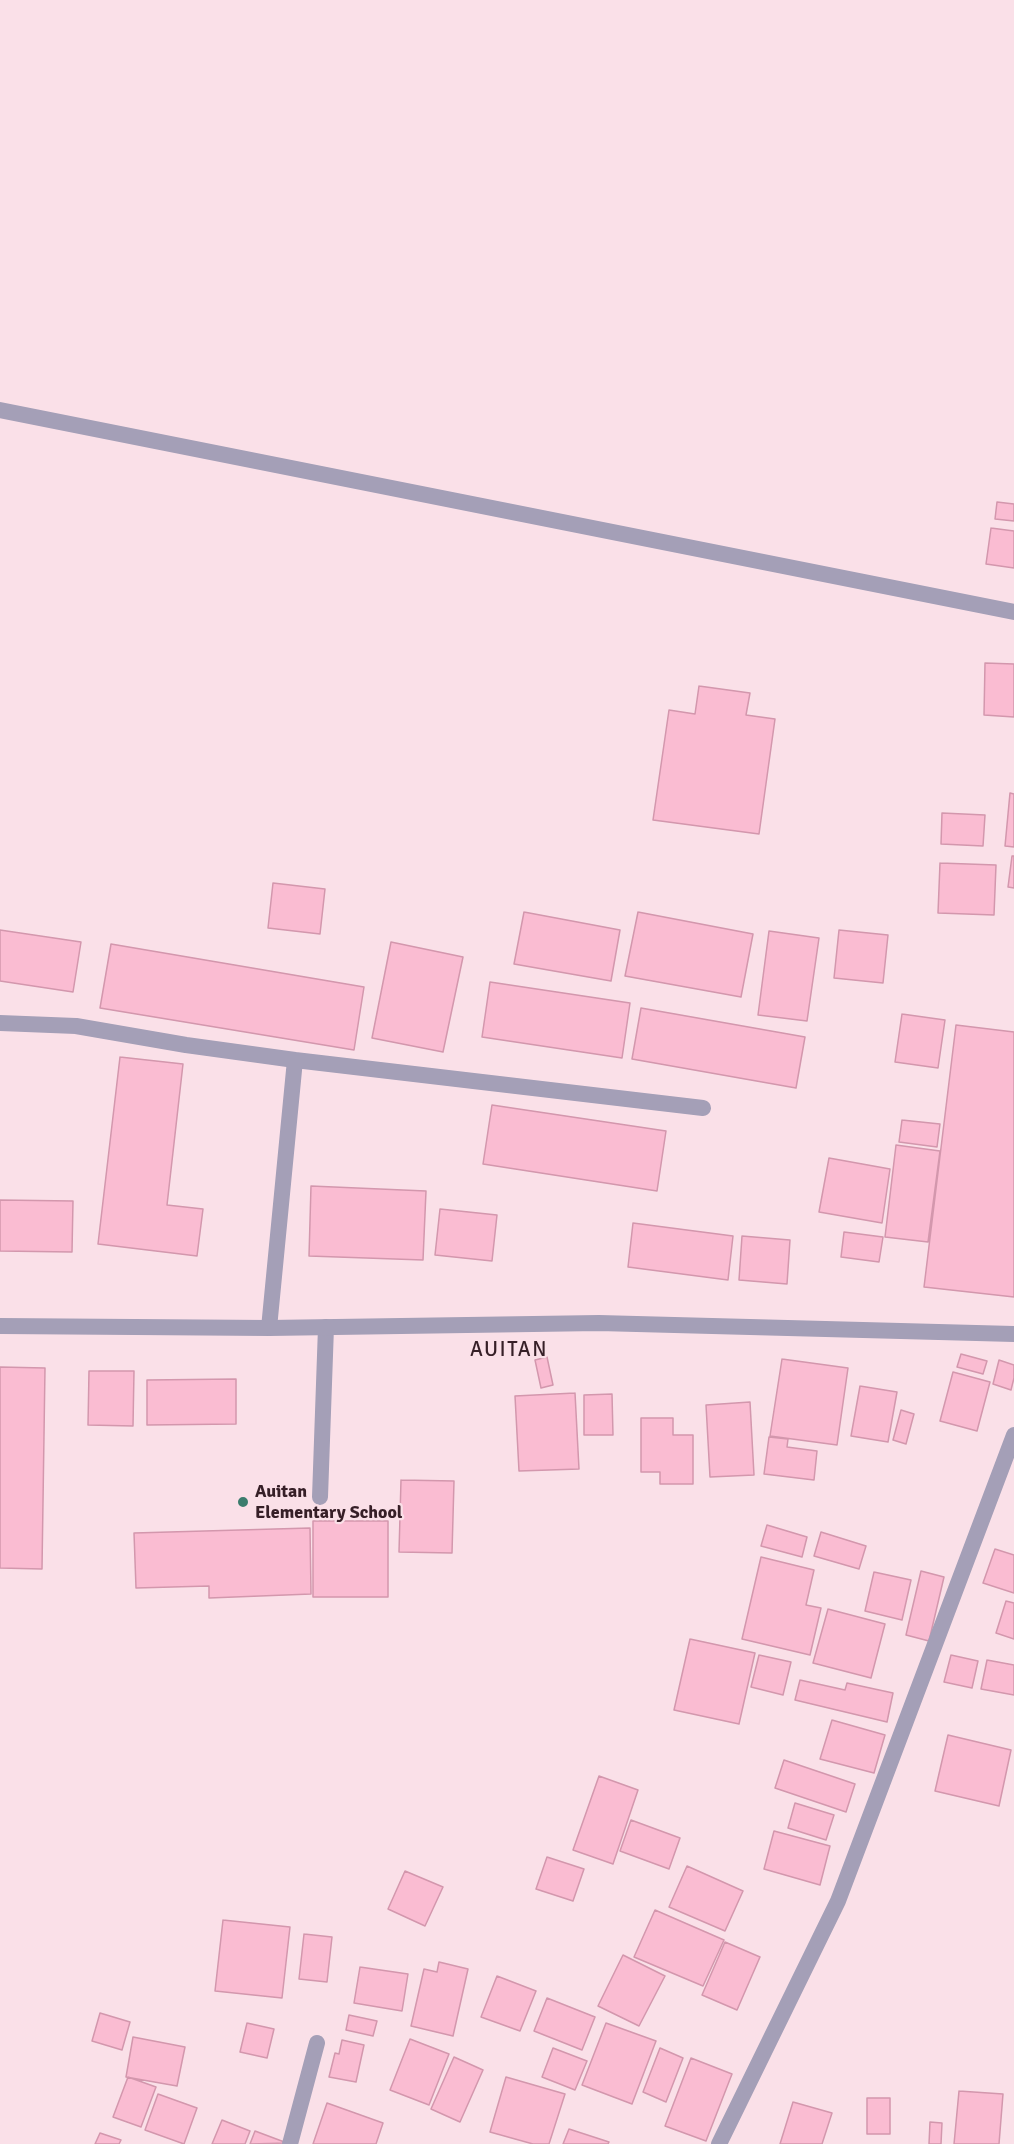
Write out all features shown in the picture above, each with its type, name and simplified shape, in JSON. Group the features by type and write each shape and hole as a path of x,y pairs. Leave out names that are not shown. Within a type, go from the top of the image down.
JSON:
{"street":[{"path":"0,410 1014,612"},
{"path":"0,1023 76,1026 186,1046 704,1108"},
{"path":"269,1328 295,1059"},
{"path":"0,1326 269,1328 599,1323 1014,1334"},
{"path":"320,1497 326,1327"},
{"path":"719,2144 838,1901 1014,1435"},
{"path":"290,2144 316,2043"}],"building":[{"path":"997,502 1014,504 1014,521 995,519"},
{"path":"991,528 1014,531 1014,568 986,564"},
{"path":"985,663 1014,664 1014,717 984,715"},
{"path":"699,686 750,693 746,715 775,719 759,834 653,820 669,710 695,714"},
{"path":"1010,793 1014,794 1014,847 1005,846"},
{"path":"942,813 985,815 983,846 941,844"},
{"path":"1012,856 1014,856 1014,888 1008,887"},
{"path":"940,863 996,865 994,915 938,913"},
{"path":"273,883 325,889 320,934 268,928"},
{"path":"524,912 620,930 611,981 514,964"},
{"path":"638,912 753,934 741,997 625,976"},
{"path":"0,930 81,942 73,992 0,981"},
{"path":"839,930 888,935 883,983 834,978"},
{"path":"769,931 819,938 807,1021 758,1015"},
{"path":"391,942 463,957 443,1052 372,1038"},
{"path":"111,944 364,987 354,1050 100,1008"},
{"path":"490,982 630,1003 622,1058 482,1037"},
{"path":"641,1008 805,1037 796,1088 632,1059"},
{"path":"902,1014 945,1020 938,1068 895,1062"},
{"path":"956,1025 1014,1032 1014,1297 924,1287"},
{"path":"120,1057 183,1064 167,1205 203,1209 197,1256 98,1244"},
{"path":"492,1105 666,1131 657,1191 483,1164"},
{"path":"902,1120 940,1124 937,1147 899,1142"},
{"path":"896,1145 940,1151 928,1242 885,1237"},
{"path":"829,1158 890,1169 882,1223 819,1212"},
{"path":"311,1186 426,1191 423,1260 309,1256"},
{"path":"0,1200 73,1201 72,1252 0,1251"},
{"path":"440,1209 497,1215 492,1261 435,1255"},
{"path":"633,1223 733,1236 728,1280 628,1267"},
{"path":"844,1232 883,1237 879,1262 841,1257"},
{"path":"742,1236 790,1240 787,1284 739,1280"},
{"path":"961,1354 987,1361 983,1374 957,1367"},
{"path":"547,1357 553,1385 541,1388 535,1360"},
{"path":"782,1359 848,1368 837,1445 770,1436"},
{"path":"999,1360 1014,1365 1011,1390 993,1384"},
{"path":"0,1367 45,1368 42,1569 0,1568"},
{"path":"89,1371 134,1371 133,1426 88,1425"},
{"path":"953,1372 990,1382 977,1431 940,1421"},
{"path":"236,1379 236,1424 147,1425 147,1380"},
{"path":"860,1386 897,1392 888,1442 851,1436"},
{"path":"575,1393 579,1469 519,1471 515,1396"},
{"path":"612,1394 613,1435 584,1435 584,1395"},
{"path":"750,1402 754,1475 710,1477 706,1405"},
{"path":"901,1410 914,1414 906,1444 893,1440"},
{"path":"641,1418 673,1418 673,1435 693,1435 693,1484 660,1484 660,1472 641,1472"},
{"path":"769,1437 788,1439 787,1447 817,1451 814,1480 764,1474"},
{"path":"401,1480 454,1481 452,1553 399,1552"},
{"path":"313,1521 388,1521 388,1597 313,1597"},
{"path":"767,1525 807,1537 802,1557 761,1546"},
{"path":"310,1528 311,1594 209,1598 209,1586 136,1588 134,1533"},
{"path":"821,1532 866,1546 859,1569 814,1556"},
{"path":"995,1549 1014,1555 1014,1593 983,1583"},
{"path":"761,1557 814,1570 806,1605 821,1608 810,1655 742,1639"},
{"path":"921,1571 944,1577 929,1641 906,1635"},
{"path":"874,1572 911,1580 902,1620 865,1611"},
{"path":"1006,1601 1014,1603 1014,1639 996,1633"},
{"path":"828,1609 885,1624 871,1678 813,1663"},
{"path":"690,1639 755,1653 739,1724 674,1710"},
{"path":"759,1655 791,1662 783,1695 751,1687"},
{"path":"951,1655 978,1661 972,1688 944,1682"},
{"path":"987,1660 1014,1665 1014,1695 981,1689"},
{"path":"800,1680 845,1690 847,1683 893,1693 887,1722 795,1700"},
{"path":"832,1720 885,1735 874,1773 820,1759"},
{"path":"948,1735 1011,1750 999,1806 935,1791"},
{"path":"784,1760 855,1784 846,1812 775,1788"},
{"path":"599,1776 638,1790 613,1864 573,1850"},
{"path":"795,1803 834,1815 826,1840 788,1828"},
{"path":"631,1820 680,1838 669,1869 620,1851"},
{"path":"774,1831 830,1846 820,1885 764,1869"},
{"path":"547,1857 584,1869 573,1901 536,1889"},
{"path":"687,1866 743,1891 725,1931 669,1907"},
{"path":"405,1871 443,1887 425,1926 388,1909"},
{"path":"655,1910 724,1940 703,1986 634,1957"},
{"path":"223,1920 290,1927 282,1998 215,1991"},
{"path":"304,1934 332,1937 327,1982 299,1979"},
{"path":"725,1942 760,1957 737,2010 702,1995"},
{"path":"623,1955 665,1976 639,2026 598,2006"},
{"path":"439,1962 468,1969 453,2036 411,2026 424,1969 437,1972"},
{"path":"360,1967 408,1974 402,2011 354,2003"},
{"path":"497,1976 536,1991 520,2031 481,2017"},
{"path":"547,1998 595,2017 582,2050 534,2031"},
{"path":"100,2013 130,2022 122,2050 92,2041"},
{"path":"349,2015 377,2021 373,2036 346,2030"},
{"path":"247,2023 274,2029 267,2058 240,2052"},
{"path":"606,2023 656,2041 632,2104 582,2085"},
{"path":"133,2037 185,2047 177,2086 126,2077"},
{"path":"410,2039 449,2054 429,2105 390,2090"},
{"path":"342,2040 364,2045 356,2082 329,2077 335,2053 339,2054"},
{"path":"553,2048 587,2061 575,2090 542,2077"},
{"path":"660,2048 683,2058 666,2102 643,2092"},
{"path":"454,2057 483,2070 460,2122 431,2109"},
{"path":"691,2058 732,2074 706,2141 665,2126"},
{"path":"128,2077 156,2087 141,2127 113,2117"},
{"path":"506,2077 565,2094 549,2144 533,2144 490,2132"},
{"path":"959,2091 1003,2094 999,2144 954,2144"},
{"path":"158,2094 197,2108 184,2144 145,2130"},
{"path":"867,2098 890,2098 890,2134 867,2134"},
{"path":"793,2102 832,2113 822,2144 780,2144"},
{"path":"327,2103 383,2123 376,2144 313,2144"},
{"path":"222,2120 250,2131 245,2144 212,2144"},
{"path":"930,2122 942,2123 941,2144 929,2144"},
{"path":"569,2129 609,2142 608,2144 563,2144"},
{"path":"255,2131 287,2143 250,2144"},
{"path":"100,2133 121,2140 119,2144 95,2144"}],"place":[{"name":"Auitan Elementary School","path":"243,1502"}],"district":[{"name":"AUITAN","path":"509,1350"}]}
